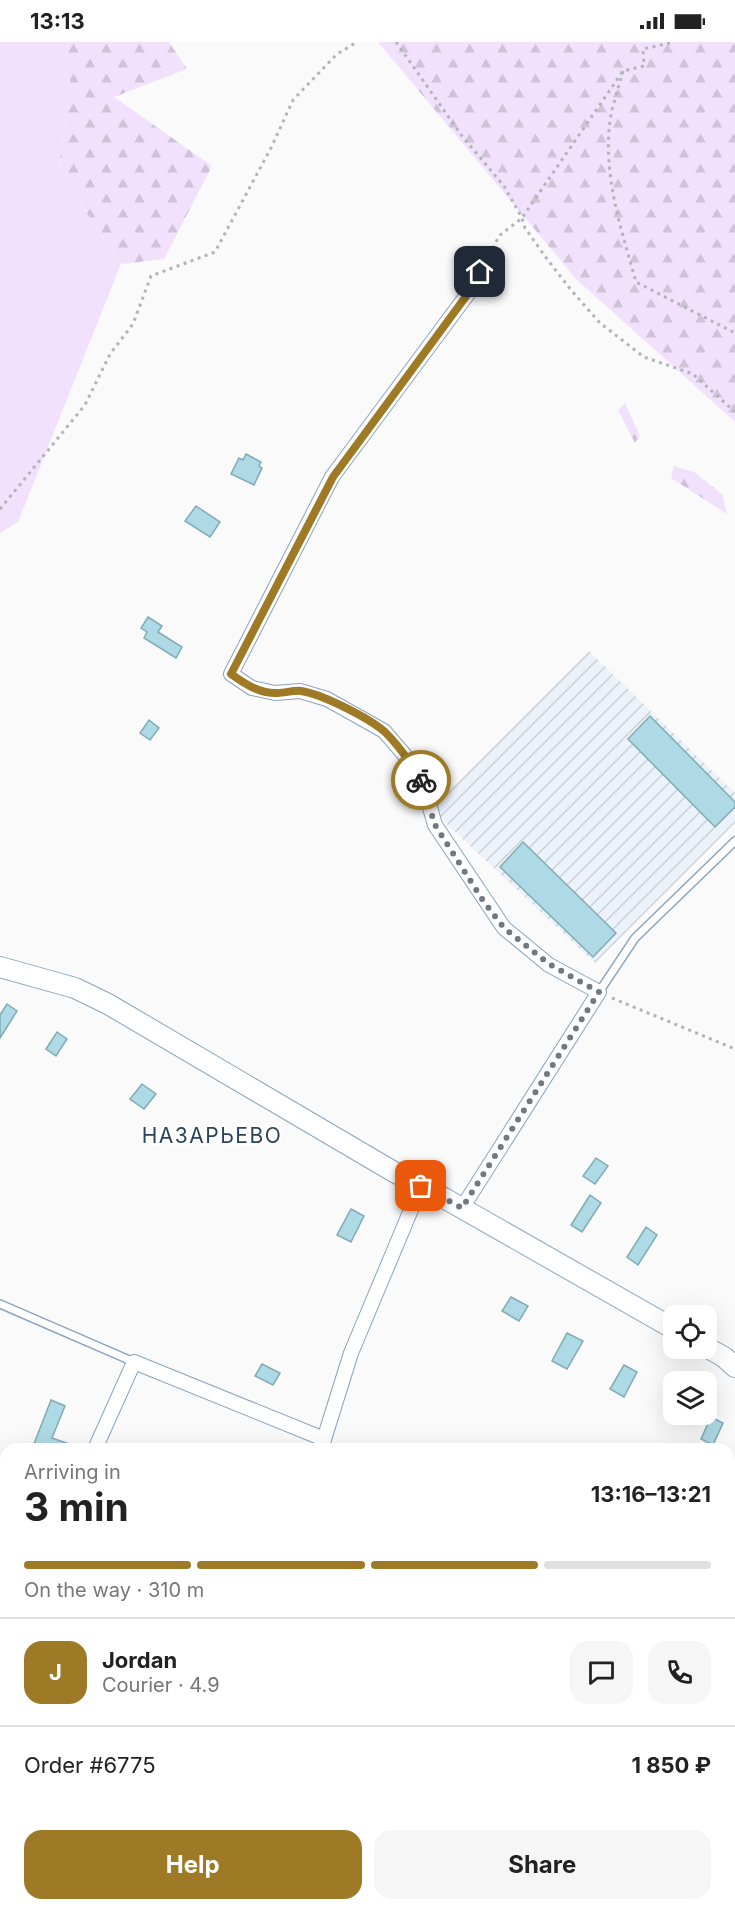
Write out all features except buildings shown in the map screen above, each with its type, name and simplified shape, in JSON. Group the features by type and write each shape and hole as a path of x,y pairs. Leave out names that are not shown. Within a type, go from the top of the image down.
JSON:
{"street":[{"path":"462,1208 599,992 549,964 504,928 484,902 435,825 423,783 408,759 384,731 327,699 300,691 275,693 252,688 231,674 333,477 467,295 480,272"},
{"path":"0,967 75,988 108,1004 352,1148 663,1323"},
{"path":"322,1443 351,1353 421,1186"},
{"path":"717,1353 735,1367"},
{"path":"98,1443 134,1362 320,1443"}],"lane":[{"path":"599,992 635,938 735,841"},
{"path":"0,1304 134,1362"}],"path":[{"path":"0,508 85,405 110,354 133,324 152,276 215,252 271,148 293,100 337,54 357,42"},
{"path":"396,42 462,136 504,186 525,228 547,259 600,323 644,357 693,374 735,412"},
{"path":"480,272 500,236 522,218 623,71 644,66 643,50 675,42"},
{"path":"623,71 609,128 609,173 622,234 636,282 735,333"},
{"path":"599,992 735,1049"}],"shaded area":[{"path":"589,651 735,793 735,823 595,963 431,809"}],"green space":[{"path":"0,42 55,42 71,84 58,171 121,264 18,522 0,533"},
{"path":"55,42 169,42 187,69 114,97 212,166 164,259 121,264 58,171 71,84"},
{"path":"378,42 735,42 735,422 576,279"},
{"path":"625,403 640,436 635,443 618,410"},
{"path":"674,466 694,472 722,494 727,514 671,478"}],"way so far":[{"path":"421,780 435,825 484,902 504,928 549,964 599,992 462,1208 421,1186"}],"district":[{"name":"НАЗАРЬЕВО","path":"212,1135"}],"route":[{"path":"421,780 408,759 384,731 353,712 327,699 300,691 275,693 252,688 231,674 333,477 467,295 480,272"}]}
